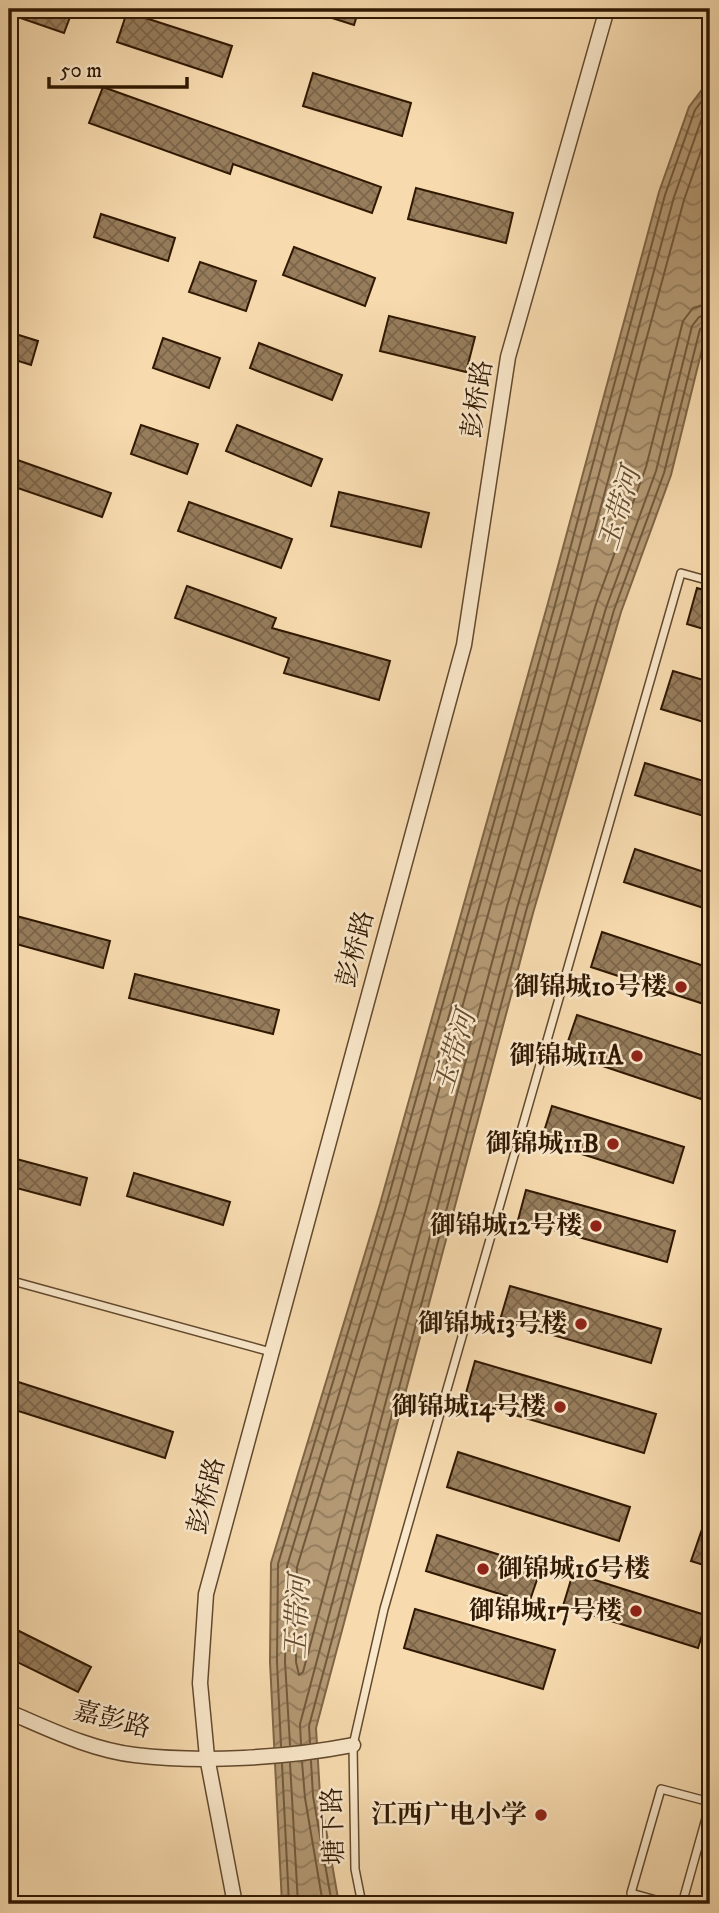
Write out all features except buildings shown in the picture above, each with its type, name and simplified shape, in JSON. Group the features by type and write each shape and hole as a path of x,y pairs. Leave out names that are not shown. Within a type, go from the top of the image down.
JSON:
{"street":[{"name":"彭桥路","path":"235,1904 207,1757 200,1683 206,1594 464,645 508,357 607,9"},
{"name":"嘉彭路","path":"9,1712 84,1743 134,1755 231,1757 346,1747"}],"lane":[{"name":"塘下路","path":"362,1904 355,1869 346,1747 681,573 710,581"},
{"path":"9,1280 272,1352"},
{"path":"670,1904 631,1894 661,1788 710,1803 682,1904"}],"water":[{"name":"玉带河","path":"710,79 710,317 671,475 621,612 533,913 316,1728 320,1795 339,1904 282,1904 270,1662 271,1563 380,1204 548,603 659,192 689,107"}],"place":[{"name":"御锦城10号楼","path":"681,987"},
{"name":"御锦城11A","path":"637,1056"},
{"name":"御锦城11B","path":"613,1144"},
{"name":"御锦城12号楼","path":"596,1226"},
{"name":"御锦城13号楼","path":"581,1324"},
{"name":"御锦城14号楼","path":"560,1407"},
{"name":"御锦城16号楼","path":"483,1569"},
{"name":"御锦城17号楼","path":"636,1611"},
{"name":"江西广电小学","path":"541,1815"}]}
